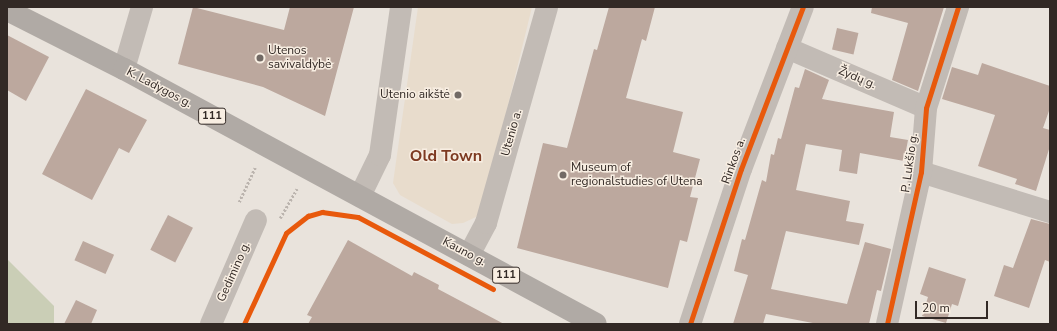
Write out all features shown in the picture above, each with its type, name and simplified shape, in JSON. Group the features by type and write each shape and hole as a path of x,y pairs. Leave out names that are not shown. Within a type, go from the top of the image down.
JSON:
{"main road":[{"name":"K. Ladygos g.","path":"7,10 124,69 415,226"},
{"name":"Kauno g.","path":"415,226 596,324"}],"street":[{"path":"124,69 142,7"},
{"path":"360,196 373,175 380,155 401,7"},
{"name":"Utenio a.","path":"469,255 486,223 547,7"},
{"name":"Rinkos a.","path":"690,324 741,169 803,7"},
{"name":"P. Lukšio g.","path":"886,324 921,172 926,108 958,7"},
{"name":"Žydų g.","path":"787,48 926,108"},
{"path":"921,172 1050,212"},
{"name":"Gedimino g.","path":"211,324 256,220"}],"path":[{"path":"239,202 253,170"},
{"path":"280,219 294,192"}],"green space":[{"path":"7,259 54,306 54,324 7,324"}],"shaded area":[{"name":"Utenio aikštė","path":"418,7 532,7 483,207 476,217 463,223 452,224 400,195 393,183"}],"building":[{"name":"Utenos savivaldybė","path":"193,7 284,30 290,7 354,7 325,116 263,87 178,64"},
{"path":"609,7 655,7 646,41 642,39 626,98 683,112 673,152 700,159 690,197 698,198 687,242 680,240 668,288 517,248 543,143 567,148 594,49 597,50"},
{"path":"872,7 944,7 918,91 892,80 908,23 871,13"},
{"path":"837,28 858,33 853,54 832,49"},
{"path":"7,35 49,57 26,101 7,90"},
{"path":"982,63 1050,86 1050,108 1043,128 1050,130 1050,146 1036,191 1015,184 1017,179 978,166 995,115 942,99 952,67 978,75"},
{"path":"805,69 829,80 822,99 894,112 890,137 908,140 904,161 860,153 857,174 839,171 842,150 806,144 796,190 850,201 846,221 864,224 859,245 786,231 771,289 847,304 865,242 891,249 881,291 877,290 869,324 818,324 766,314 763,324 733,324 748,275 734,271 742,239 745,240 762,180 766,182 771,154 774,155 778,138 781,139 795,87 799,88"},
{"path":"86,89 147,120 129,153 119,148 92,200 42,174"},
{"path":"168,215 193,228 175,262 150,250"},
{"path":"1031,219 1050,224 1050,262 1045,260 1029,308 994,296 1004,265 1013,268"},
{"path":"348,240 412,276 414,272 439,285 438,289 504,324 308,324 312,317 307,315"},
{"path":"83,241 114,255 106,274 74,260"},
{"path":"929,267 966,279 958,306 952,304 946,323 922,316 928,297 920,294"},
{"path":"76,300 97,310 91,324 64,324"}],"cycle path":[{"path":"690,324 741,169 803,7"},
{"path":"887,324 921,172 926,108 958,7"},
{"path":"244,324 286,233 308,216 322,212 358,217 493,289"}],"place":[{"name":"Utenos savivaldybė","path":"260,58"},
{"name":"Utenio aikštė","path":"458,95"},
{"name":"Museum of regionalstudies of Utena","path":"563,175"}],"district":[{"name":"Old Town","path":"446,156"}]}
